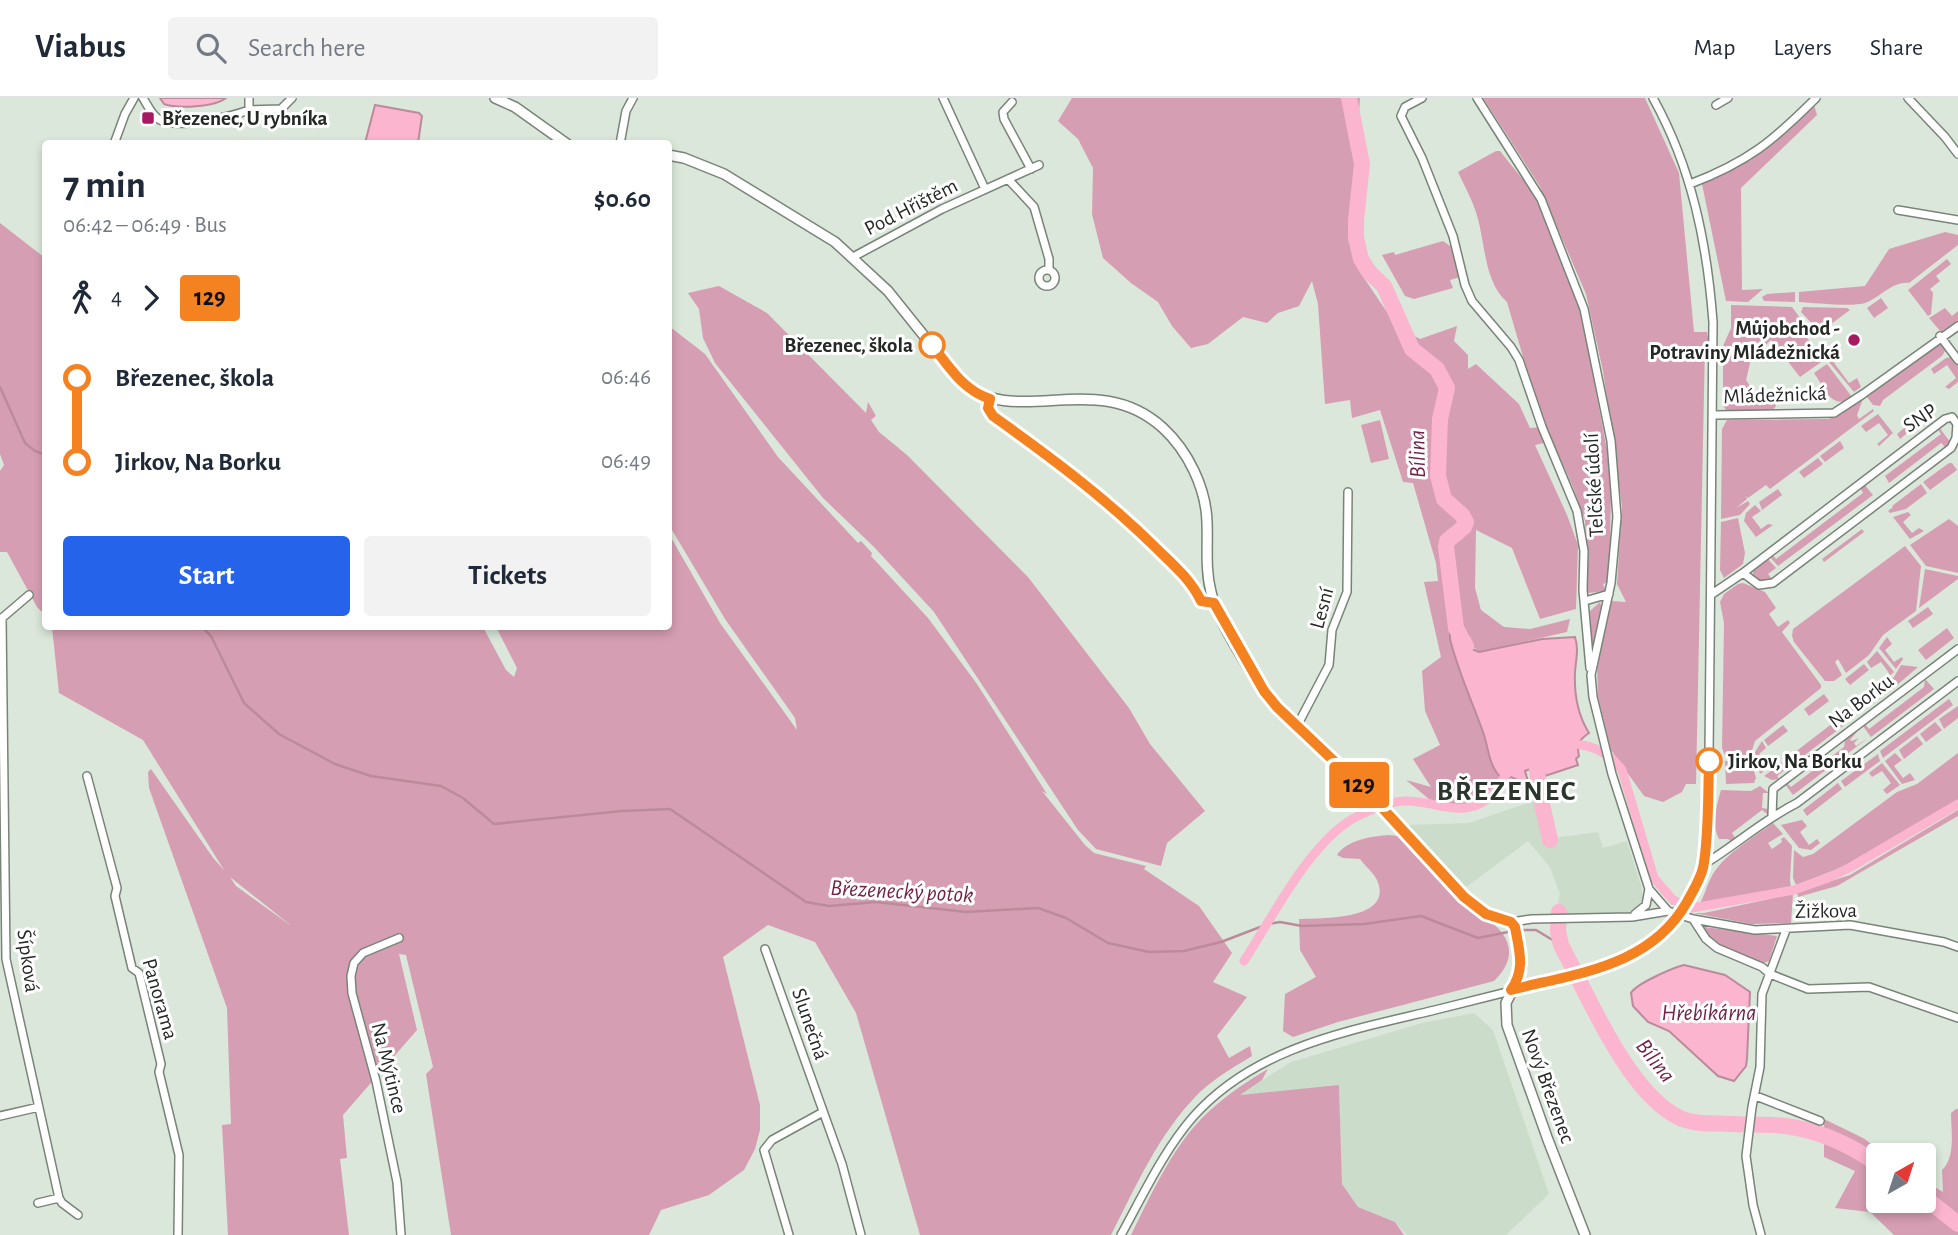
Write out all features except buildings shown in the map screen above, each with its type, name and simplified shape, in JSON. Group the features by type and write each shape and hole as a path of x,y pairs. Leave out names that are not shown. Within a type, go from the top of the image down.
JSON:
{"street":[{"path":"115,140 134,98"},
{"path":"143,98 153,115 169,122 216,120 249,110 281,109 292,98"},
{"path":"249,98 249,110"},
{"path":"495,98 515,107 561,140"},
{"path":"621,140 625,111 633,98"},
{"name":"Pod Hřištěm","path":"943,98 985,189"},
{"path":"1422,98 1405,107 1401,116 1422,158 1453,236 1465,285 1472,301 1519,360 1542,428 1577,511 1584,551 1591,676"},
{"name":"Telčské údolí","path":"1477,98 1541,199 1584,309 1611,441 1617,517 1609,594 1591,676 1593,697 1609,764 1649,890"},
{"path":"1121,1235 1179,1134 1206,1103 1251,1068 1290,1049 1327,1037 1599,969 1626,958 1664,934 1680,915 1694,890 1703,865 1709,756 1713,322 1703,233 1690,184 1678,147 1653,98"},
{"path":"1716,105 1728,98"},
{"path":"1690,184 1732,167 1759,151 1816,98"},
{"path":"1908,98 1958,155"},
{"path":"1012,102 1003,112 1004,119 1031,169"},
{"path":"672,156 724,174 814,227 853,257 888,291 961,382 975,392 1006,402 1079,398 1105,400 1136,410 1161,426 1186,458 1204,498 1208,572 1214,603 1264,691 1375,800 1464,897 1486,914 1514,928 1553,919 1632,917 1668,911"},
{"name":"Pod Hřištěm","path":"853,257 942,209 1039,164"},
{"path":"1008,179 1034,207 1049,259 1049,270"},
{"path":"1898,210 1958,220"},
{"name":"Mládežnická","path":"1714,415 1834,412 1958,326"},
{"path":"1940,336 1958,360"},
{"path":"990,399 988,408 993,416 1058,462 1117,510 1190,581 1201,601 1214,603"},
{"name":"SNP","path":"1712,594 1945,419 1952,417 1957,424 1956,438 1951,449 1773,583 1759,584 1743,573"},
{"name":"Lesní","path":"1297,726 1329,665 1332,630 1347,592 1348,492"},
{"path":"1585,601 1609,594"},
{"path":"1,618 29,595"},
{"name":"Šípková","path":"1,618 6,959 59,1198"},
{"name":"Na Borku","path":"1772,816 1773,789 1958,649"},
{"name":"Na Borku","path":"1703,865 1772,816 1797,803 1958,681"},
{"name":"Panorama","path":"88,776 117,888 115,897 132,968 139,973 155,1038 161,1064 159,1072 179,1154 178,1235"},
{"path":"1649,890 1668,911"},
{"path":"1632,917 1646,905 1649,890"},
{"name":"Žižkova","path":"1668,911 1693,919 1755,930 1850,925 1944,942 1958,947"},
{"path":"1693,919 1706,939 1717,948 1808,989 1869,987 1958,1018"},
{"name":"Nový Březenec","path":"1514,928 1521,966 1506,1003 1507,1025 1585,1235"},
{"path":"1761,1235 1746,1168 1748,1132 1760,1067 1762,994 1786,930"},
{"name":"Na Mýtince","path":"399,938 363,953 354,963 351,976 352,993 376,1081 397,1182 401,1235"},
{"name":"Slunečná","path":"765,948 842,1164 860,1235"},
{"path":"1756,1096 1820,1121"},
{"path":"0,1116 39,1107"},
{"path":"789,1235 764,1150 772,1140 823,1112"},
{"path":"38,1203 59,1198 78,1214"}],"shaded area":[{"path":"1072,98 1360,98 1350,245 1362,275 1397,327 1420,339 1457,326 1454,341 1468,355 1468,369 1476,364 1519,404 1530,428 1541,427 1548,442 1535,445 1578,545 1576,609 1540,619 1512,548 1476,530 1475,588 1481,610 1504,627 1530,629 1570,619 1567,632 1479,652 1469,643 1450,639 1485,738 1491,764 1500,779 1493,791 1483,800 1457,807 1435,804 1406,780 1431,787 1413,759 1440,745 1425,711 1422,671 1441,657 1424,582 1438,581 1436,563 1413,483 1403,482 1380,410 1352,418 1350,400 1325,404 1318,304 1312,281 1299,306 1278,313 1267,323 1243,317 1208,344 1191,348 1172,326 1158,302 1103,258 1092,214 1093,168 1078,139 1058,121"},
{"path":"1483,98 1645,98 1679,173 1694,332 1707,332 1709,343 1705,345 1696,784 1686,784 1682,792 1663,802 1644,796 1611,750 1598,696 1597,664 1612,601 1626,602 1617,584 1622,506 1603,371 1586,294 1539,185"},
{"path":"1814,105 1817,115 1741,188 1742,290 1763,289 1748,302 1726,301 1702,184 1751,160"},
{"path":"1500,151 1532,191 1565,264 1580,307 1607,450 1611,494 1609,582 1603,584 1606,591 1588,593 1585,521 1538,408 1507,302 1494,285 1476,213 1458,172"},
{"path":"0,223 42,256 42,612 7,552 0,552 0,471 4,465 0,454"},
{"path":"1945,232 1958,235 1958,245 1909,283 1892,287 1865,303 1799,302 1799,292 1865,286 1889,249"},
{"path":"1443,241 1453,248 1460,277 1450,280 1453,288 1414,299 1405,296 1382,255 1394,252 1395,255"},
{"path":"1947,259 1951,264 1936,276 1940,281 1930,289 1933,293 1931,314 1928,316 1908,290"},
{"path":"719,286 767,313 866,413 868,402 876,416 871,420 879,432 907,455 1028,577 1129,708 1150,744 1205,811 1167,843 1161,866 1096,849 1078,830 934,612 874,547 823,498 715,363 703,338 699,309 688,293"},
{"path":"1795,292 1795,302 1764,301 1762,297 1767,294"},
{"path":"1881,298 1888,308 1874,318 1867,308"},
{"path":"1731,305 1792,307 1812,334 1807,338 1824,360 1800,377 1771,340 1751,359 1746,380 1762,404 1769,400 1774,401 1776,406 1773,410 1727,412 1723,405 1723,346 1731,328"},
{"path":"1803,307 1850,310 1820,332 1801,312"},
{"path":"1945,308 1952,316 1958,311 1958,322 1941,332 1929,318"},
{"path":"672,328 705,354 778,457 858,543 861,541 872,553 871,556 928,618 977,684 1047,794 1042,791 1085,845 1094,853 1146,866 1144,869 1199,906 1232,953 1213,982 1247,997 1217,1036 1229,1058 1250,1046 1252,1056 1199,1093 1172,1125 1149,1161 1111,1235 920,1235 856,1013 815,942 768,925 723,957 760,1105 760,1130 755,1149 744,1170 709,1195 661,1210 649,1235 451,1235 426,1074 433,1067 406,955 399,954 417,1030 343,1115 347,1158 340,1159 349,1235 228,1235 222,1125 231,1124 227,1008 149,788 148,772 151,769 224,870 143,740 59,693 52,630 485,630 506,670 514,677 517,668 498,630 672,630 672,539 720,623 797,730 795,718 725,619 672,530","holes":["230,877 290,925 236,886"]},
{"path":"1940,341 1945,351 1942,356 1883,400 1880,406 1873,405 1867,397"},
{"path":"1951,357 1958,364 1958,382 1949,389 1945,387 1956,378 1947,365 1934,374 1931,369"},
{"path":"1832,360 1849,383 1857,378 1861,387 1854,392 1829,362"},
{"path":"1827,364 1852,397 1839,402 1825,391 1814,373"},
{"path":"1863,399 1857,415 1859,419 1873,409 1874,411 1770,489 1766,485 1748,498 1746,496 1747,499 1736,508 1748,501 1750,504 1740,515 1721,519 1722,429 1727,420 1829,419"},
{"path":"1926,410 1930,415 1900,439 1897,434"},
{"path":"1878,414 1893,433 1879,446 1877,444 1888,435 1879,423 1866,432 1861,426"},
{"path":"1380,420 1389,459 1371,463 1361,425"},
{"path":"1939,427 1950,442 1945,447 1941,443 1889,483 1885,476 1941,434 1937,428"},
{"path":"1840,441 1844,448 1825,462 1820,456"},
{"path":"1818,458 1823,464 1804,478 1799,472"},
{"path":"1949,463 1957,470 1930,490 1923,482"},
{"path":"1864,484 1873,495 1778,566 1769,556 1772,554 1776,559 1863,493 1860,487"},
{"path":"1921,484 1927,493 1906,509 1890,513 1888,511 1892,506"},
{"path":"1778,489 1782,495 1762,510 1759,502"},
{"path":"1755,505 1761,511 1752,517 1761,529 1768,524 1773,525 1756,537 1744,521 1746,513"},
{"path":"1908,512 1911,515 1903,522 1912,533 1919,528 1924,531 1910,539 1893,517"},
{"path":"1738,518 1745,553 1743,564 1724,578 1720,570 1721,522"},
{"path":"1949,519 1958,526 1958,573 1926,566 1910,545"},
{"path":"1862,529 1864,532 1824,562 1822,559"},
{"path":"1905,546 1921,566 1916,611 1883,635 1869,655 1846,673 1838,659 1835,662 1842,675 1834,681 1825,681 1794,642 1793,629"},
{"path":"1767,558 1776,568 1768,574 1772,579 1760,581 1753,576 1753,569"},
{"path":"1925,569 1958,576 1958,579 1919,608"},
{"path":"1743,583 1765,592 1776,608 1769,614 1778,627 1788,620 1790,623 1782,632 1821,688 1755,741 1750,757 1726,758 1722,748 1724,623 1720,602 1724,594"},
{"path":"1600,602 1602,609 1592,652 1590,611"},
{"path":"1928,607 1933,614 1913,628 1908,621"},
{"path":"1947,628 1954,638 1926,660 1918,650"},
{"path":"1887,637 1892,644 1885,650 1894,662 1902,657 1903,659 1896,669 1879,648"},
{"path":"1877,651 1894,672 1883,682 1882,679 1889,673 1881,662 1871,668 1867,662"},
{"path":"1864,664 1869,670 1850,685 1845,679"},
{"path":"1901,665 1918,667 1890,691 1885,684 1894,677"},
{"path":"1925,679 1934,689 1871,737 1863,726 1865,724 1869,729 1924,687"},
{"path":"1883,685 1888,692 1868,707 1863,700"},
{"path":"1824,694 1829,701 1809,716 1804,709"},
{"path":"1949,699 1953,705 1883,758 1880,751"},
{"path":"1958,706 1958,718 1944,729 1939,719"},
{"path":"1842,716 1847,723 1777,776 1779,779 1772,780 1764,776"},
{"path":"1935,722 1942,730 1926,742 1920,734"},
{"path":"1783,725 1788,731 1768,746 1764,740"},
{"path":"1860,728 1850,740 1859,738 1854,743 1856,746 1868,738 1793,795 1785,784 1791,787 1844,747 1845,740"},
{"path":"1917,736 1923,744 1904,759 1899,750"},
{"path":"1762,741 1766,748 1759,754 1767,765 1777,761 1760,774 1755,752"},
{"path":"1895,753 1902,760 1894,766 1903,778 1910,773 1915,780 1902,784 1885,761"},
{"path":"1958,753 1958,800 1848,865 1796,885 1793,878 1794,850 1803,857 1813,854 1897,792 1917,784"},
{"path":"1878,754 1880,761 1845,787 1841,781"},
{"path":"1725,761 1751,761 1756,778 1754,783 1726,784"},
{"path":"1882,763 1900,785 1887,794 1883,790 1891,783 1882,771 1872,777 1869,773"},
{"path":"1838,783 1842,789 1807,816 1803,810"},
{"path":"1760,786 1769,793 1763,793 1762,808 1768,809 1767,814 1762,810 1732,833 1736,839 1732,842 1719,839 1715,821 1721,790 1751,791"},
{"path":"1536,800 1547,841 1598,832 1603,848 1627,841 1641,886 1643,897 1639,906 1626,914 1563,915 1556,911 1560,894 1550,867 1528,841 1465,888 1409,830 1408,825 1469,823"},
{"path":"1958,810 1958,816 1837,886 1798,897 1797,892 1850,875"},
{"path":"1802,820 1807,826 1800,832 1809,845 1817,839 1820,843 1811,850 1799,848 1781,825"},
{"path":"1773,823 1783,834 1768,843 1772,849 1782,842 1784,837 1792,846 1791,887 1699,905 1718,866 1740,846"},
{"path":"1389,835 1406,837 1500,931 1508,946 1507,963 1494,981 1338,1022 1293,1037 1283,1031 1285,994 1316,977 1300,950 1299,919 1352,914 1366,910 1375,903 1380,893 1374,875 1360,859 1337,855 1353,842"},
{"path":"1793,894 1791,923 1751,924 1694,913 1704,913"},
{"path":"1704,927 1777,936 1769,961 1763,963 1721,946 1708,935"},
{"path":"1474,1013 1493,1030 1549,1194 1506,1235 1407,1235 1395,1222 1358,1207 1342,1184 1339,1086 1239,1095 1291,1062 1422,1023"},
{"path":"1268,1069 1262,1080 1240,1095 1339,1085 1342,1184 1358,1207 1395,1222 1404,1235 1131,1235 1162,1174 1191,1131 1225,1097"},
{"path":"1958,1109 1958,1235 1894,1235 1871,1213 1936,1213 1936,1188 1943,1192 1942,1170 1951,1151 1951,1113"},
{"path":"1824,1119 1870,1143 1866,1143 1866,1212 1835,1208 1855,1171 1824,1157"}],"water":[{"path":"160,98 226,98 214,103 187,107 164,104"},
{"path":"375,105 419,113 422,116 418,140 366,140"},
{"path":"1463,627 1472,649 1479,652 1542,639 1575,637 1576,696 1579,711 1589,733 1578,745 1578,765 1545,776 1539,748 1532,748 1534,779 1530,769 1525,771 1528,781 1522,782 1511,777 1503,780 1498,775 1490,759 1450,639 1450,631"},
{"name":"Hřebíkárna","path":"1684,965 1725,975 1750,992 1746,1066 1734,1081 1718,1076 1669,1031 1648,1022 1633,1006 1631,993 1634,989"}],"waterway":[{"name":"Bílina","path":"1349,98 1362,164 1356,220 1356,238 1361,259 1369,272 1384,286 1412,349 1437,369 1447,388 1440,419 1438,476 1444,499 1466,522 1464,527 1447,541 1446,547 1456,628 1466,646"},
{"name":"Březenecký potok","path":"0,387 25,443 42,454"},
{"name":"Březenecký potok","path":"205,630 211,636 244,703 279,734 335,764 371,776 441,786 463,798 494,824 670,809 806,902 829,906 876,902 966,912 1038,908 1066,918 1108,943 1149,952 1184,951 1280,922 1302,926 1364,924 1421,916 1478,938 1513,931"},
{"name":"Bílina","path":"1524,731 1534,744 1540,795 1550,840"},
{"path":"1567,744 1598,750 1611,758 1622,770 1654,878 1673,900 1692,908 1794,890 1828,878 1958,804"},
{"path":"1244,961 1309,860 1341,827 1358,816 1395,802 1408,801 1457,808 1477,805 1490,797 1509,771"},
{"name":"Bílina","path":"1559,912 1558,931 1561,945 1597,1015 1627,1066 1661,1106 1692,1122 1798,1128 1822,1135 1866,1157"},
{"name":"Březenecký potok","path":"1520,930 1536,930 1561,945"},
{"name":"Bílina","path":"1936,1206 1958,1224"}],"bus line":[{"name":"129","path":"932,345 961,382 990,399 988,408 993,416 1058,462 1117,510 1190,581 1201,601 1214,603 1264,691 1277,707 1375,800 1444,872 1464,897 1486,914 1511,922 1515,927 1521,957 1520,974 1511,990 1599,969 1644,948 1672,925 1694,890 1703,865 1709,761"}],"place":[{"name":"Březenec, U rybníka","path":"148,118"},
{"name":"Můjobchod - Potraviny Mládežnická","path":"1854,340"},
{"name":"Březenec, škola","path":"932,345"},
{"name":"Jirkov, Na Borku","path":"1709,761"}],"district":[{"name":"BŘEZENEC","path":"1507,792"}]}
